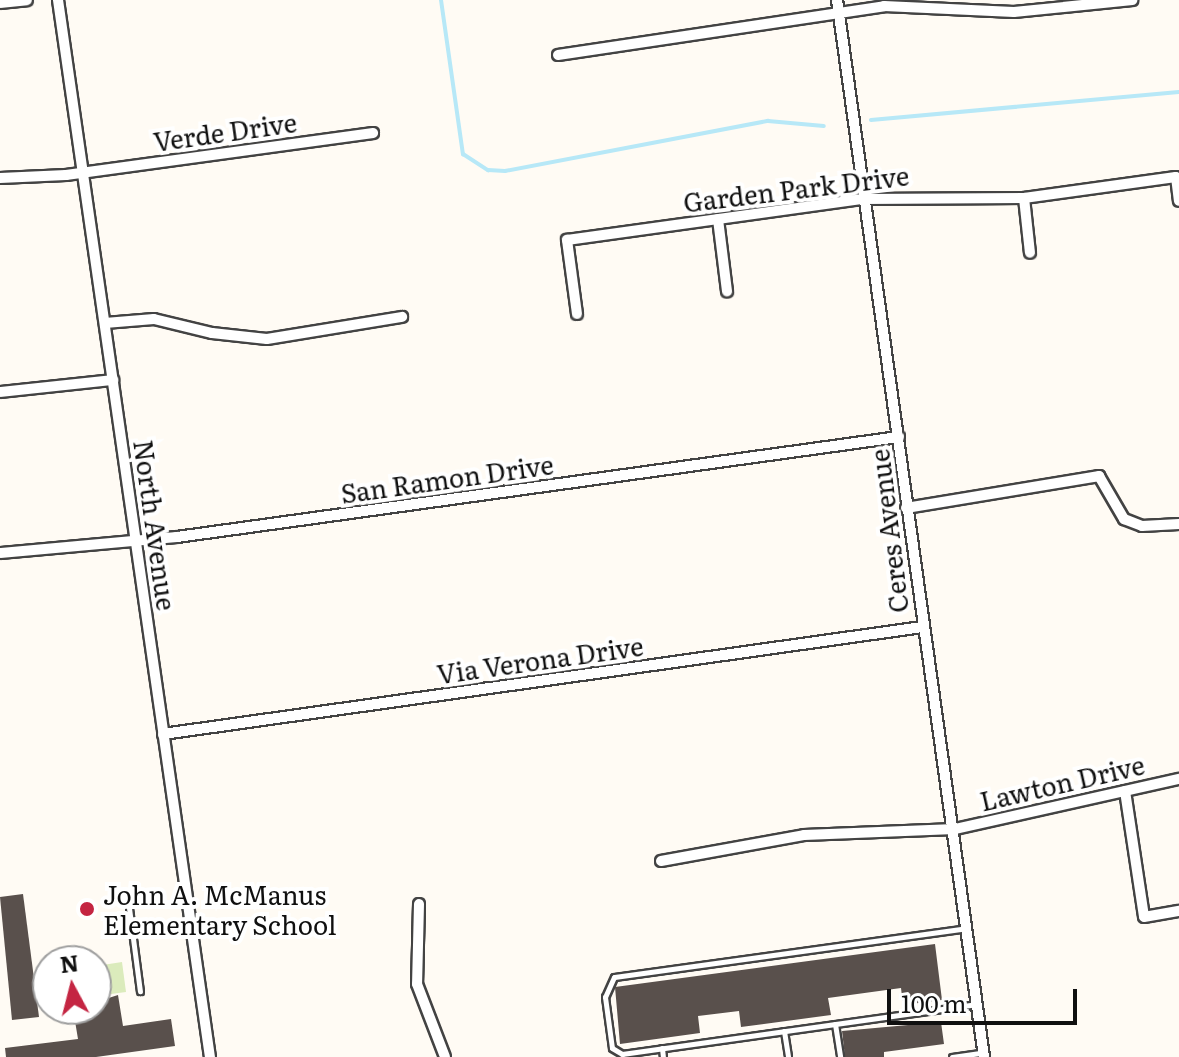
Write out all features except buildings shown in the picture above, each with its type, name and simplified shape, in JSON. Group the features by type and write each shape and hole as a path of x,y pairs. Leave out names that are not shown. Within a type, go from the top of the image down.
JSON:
{"street":[{"path":"0,3 27,0"},
{"name":"North Avenue","path":"58,0 210,1057"},
{"path":"558,55 838,6 910,5 1043,12 1132,0"},
{"name":"Ceres Avenue","path":"838,6 899,437 922,627 969,928 983,1055"},
{"name":"Verde Drive","path":"0,178 84,173 373,133"},
{"name":"Garden Park Drive","path":"577,314 567,240 863,199 1024,198 1176,177 1179,201"},
{"path":"1024,198 1030,253"},
{"path":"718,219 727,291"},
{"path":"105,323 154,319 212,333 267,339 402,317"},
{"path":"0,392 113,380"},
{"name":"San Ramon Drive","path":"0,553 136,542 899,437"},
{"path":"906,508 1099,476 1130,524 1179,524"},
{"name":"Via Verona Drive","path":"163,734 922,627"},
{"name":"Lawton Drive","path":"661,861 804,835 955,829 1179,779"},
{"path":"1125,791 1144,917 1179,911"},
{"path":"419,904 417,984 445,1057"}],"lane":[{"path":"129,908 140,991"},
{"path":"969,928 614,977 605,997 612,1048 622,1054 978,1004"},
{"path":"835,1024 840,1057"},
{"path":"784,1031 788,1057"},
{"path":"662,1048 663,1057"},
{"path":"952,1057 983,1055"}],"green space":[{"path":"122,962 126,992 112,994 112,964"}],"waterway":[{"path":"441,0 463,154 488,170 505,171 768,121 824,126"},
{"path":"871,120 1179,92"}],"place":[{"name":"John A. McManus Elementary School","path":"87,909"}]}
